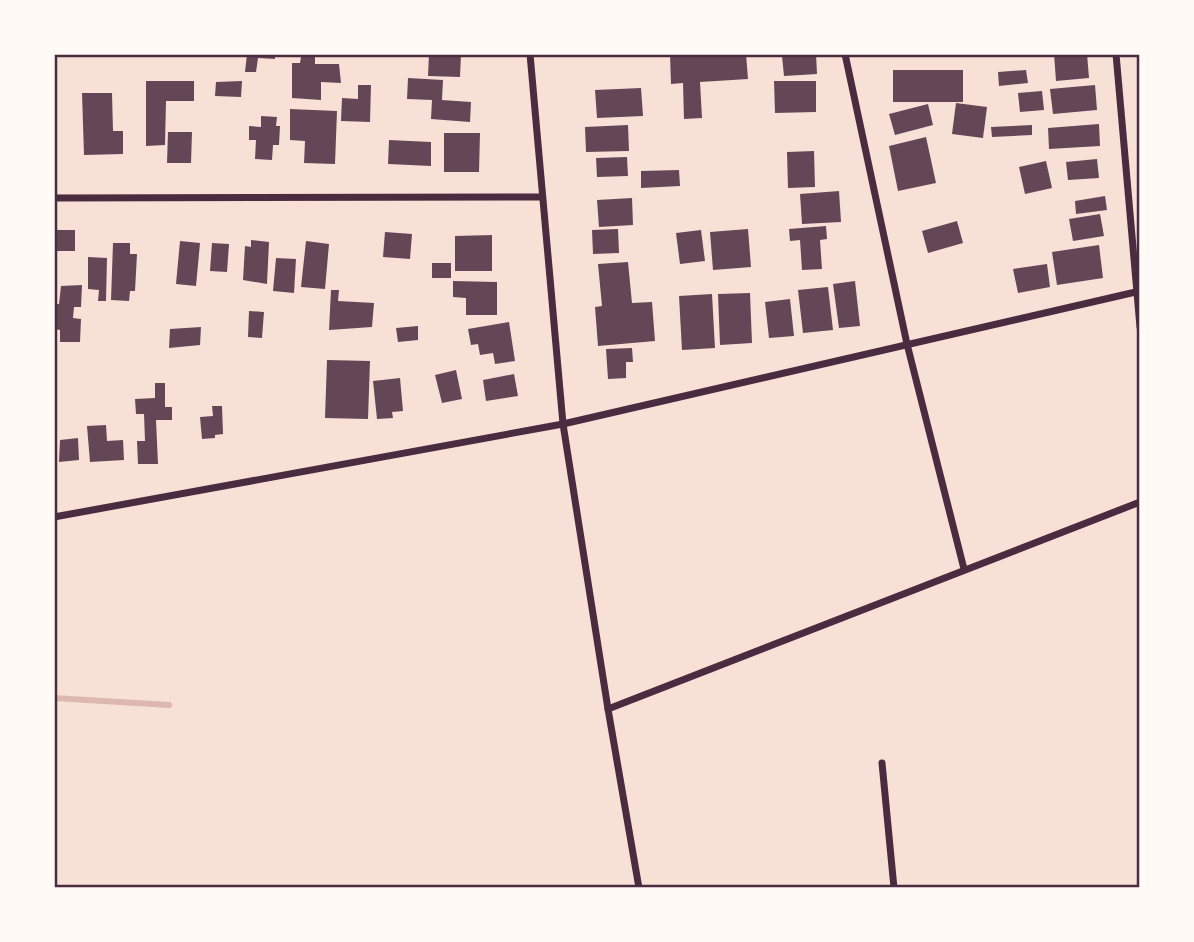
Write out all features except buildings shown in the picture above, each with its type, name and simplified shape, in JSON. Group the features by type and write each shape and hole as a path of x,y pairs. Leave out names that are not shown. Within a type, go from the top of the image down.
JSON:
{"street":[{"path":"530,54 563,424 639,888"},
{"path":"845,54 907,344 964,569"},
{"path":"1116,54 1140,327"},
{"path":"54,198 541,197"},
{"path":"54,517 563,424 1138,292"},
{"path":"608,709 1140,502"},
{"path":"882,763 894,888"}],"waterway":[{"path":"54,698 169,705"}]}
